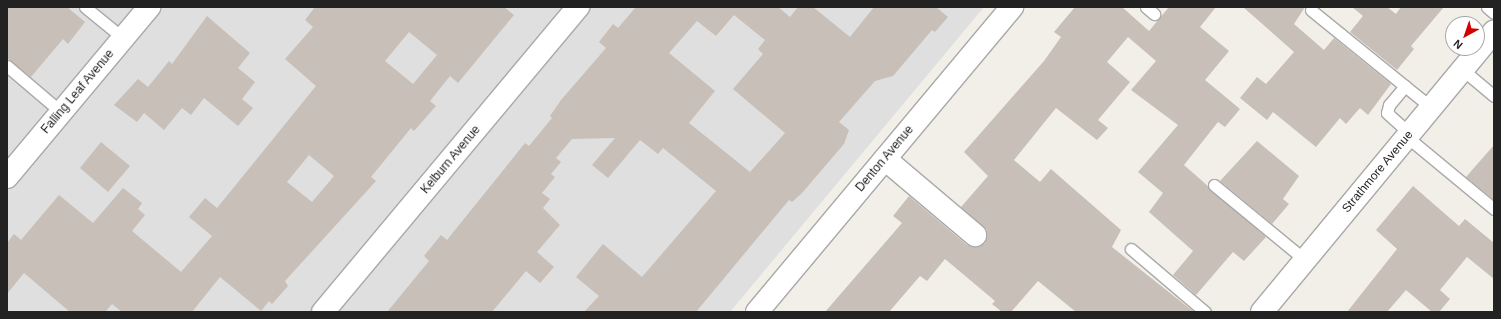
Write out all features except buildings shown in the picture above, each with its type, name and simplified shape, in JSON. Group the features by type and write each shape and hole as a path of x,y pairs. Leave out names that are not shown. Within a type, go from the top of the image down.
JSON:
{"street":[{"name":"Falling Leaf Avenue","path":"7,177 149,7"},
{"name":"Kelburn Avenue","path":"323,312 578,7"},
{"name":"Denton Avenue","path":"757,312 1012,7"},
{"name":"Strathmore Avenue","path":"1262,312 1494,32"},
{"path":"885,159 975,235"}],"lane":[{"path":"85,7 123,38"},
{"path":"1487,7 1494,13"},
{"path":"1311,10 1432,108"},
{"path":"7,66 61,112"},
{"path":"1463,70 1494,96"},
{"path":"1405,86 1387,113 1409,136 1494,209"},
{"path":"1214,185 1305,260"},
{"path":"1131,250 1205,312"}],"shaded area":[{"path":"7,7 984,7 730,312 7,312"}]}
